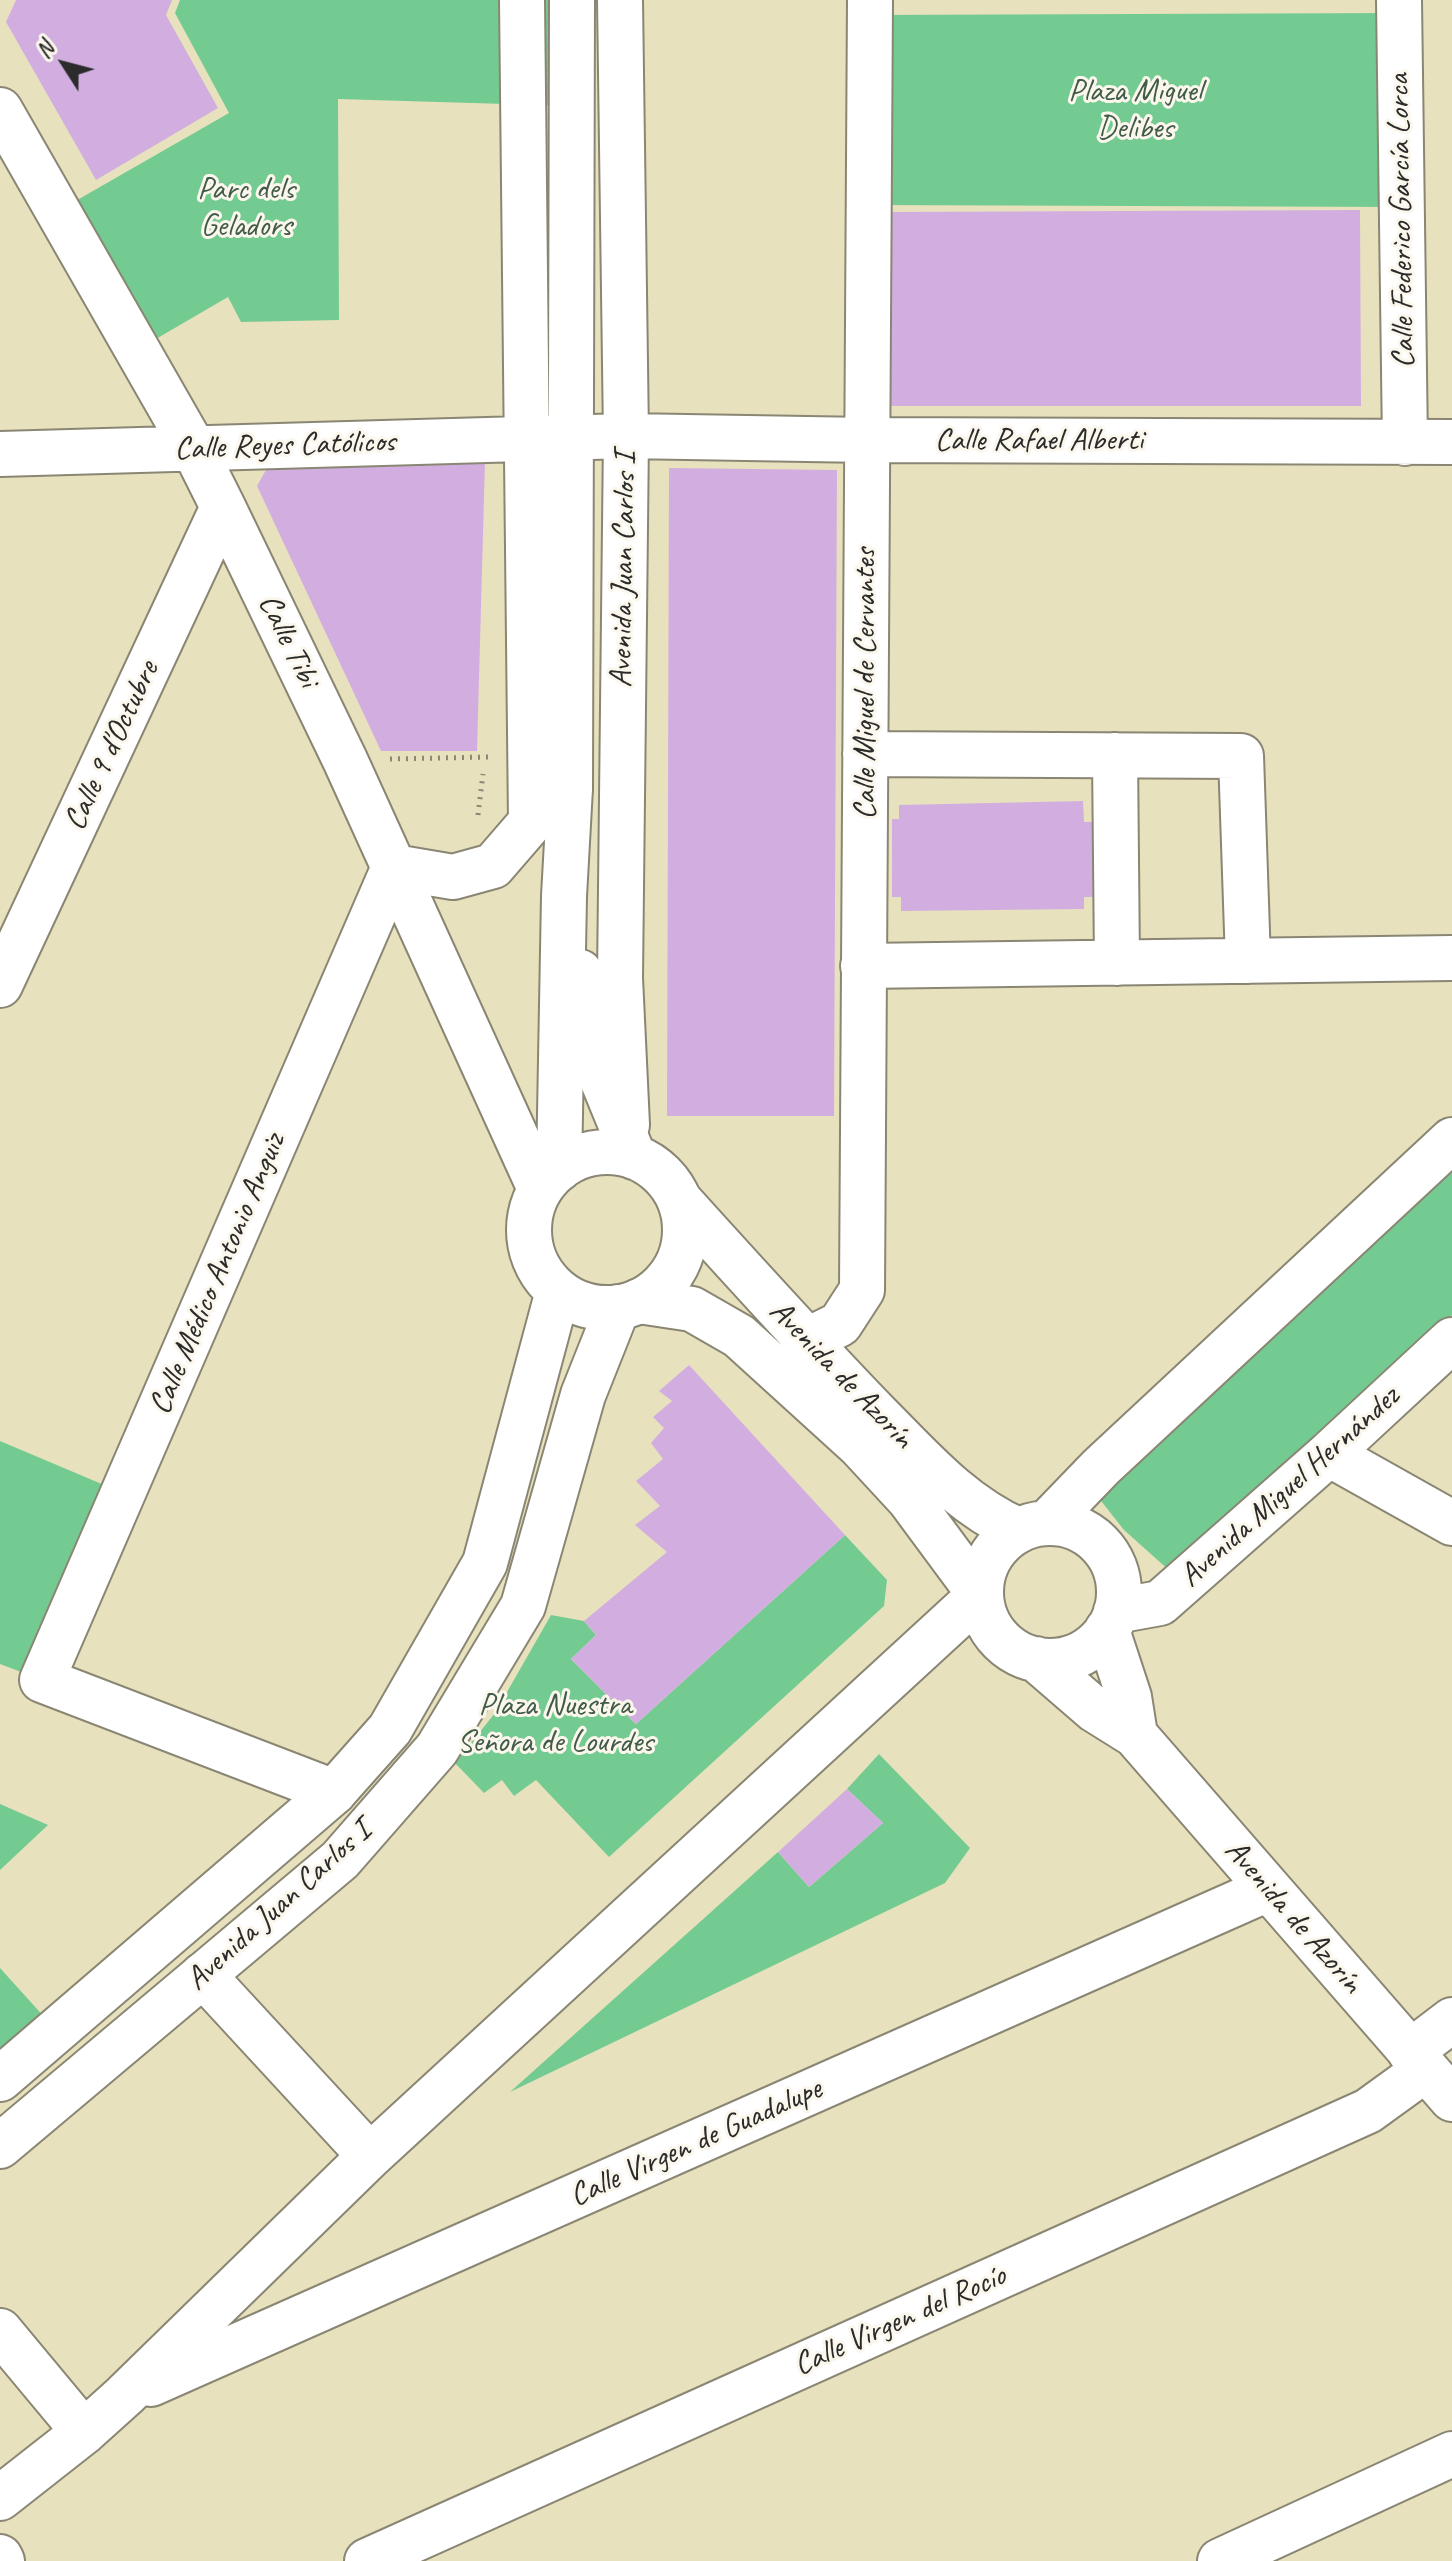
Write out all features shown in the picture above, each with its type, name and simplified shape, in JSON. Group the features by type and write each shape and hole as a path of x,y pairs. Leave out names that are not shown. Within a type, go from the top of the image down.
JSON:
{"street":[{"path":"522,0 531,822"},
{"name":"Avenida Juan Carlos I","path":"550,1179 570,788 572,0"},
{"name":"Avenida Juan Carlos I","path":"620,0 626,436 620,978 631,1148"},
{"name":"Calle Miguel de Cervantes","path":"806,1341 840,1324 862,1290 870,0"},
{"name":"Calle Federico García Lorca","path":"1399,0 1405,443"},
{"name":"Calle Tibi","path":"0,110 194,449 394,867 550,1179"},
{"name":"Calle Reyes Católicos","path":"0,454 570,438"},
{"name":"Calle Rafael Alberti","path":"570,438 1452,442"},
{"name":"Calle 9 d'Octubre","path":"0,985 223,507"},
{"path":"865,754 1241,756 1248,961"},
{"path":"1115,755 1117,963"},
{"path":"394,867 453,877 493,866 531,822 570,788"},
{"name":"Calle Médico Antonio Anguiz","path":"334,1792 42,1680 394,867"},
{"name":"Avenida Juan Carlos I","path":"564,896 604,1084 631,1148"},
{"path":"863,966 1452,958"},
{"path":"1112,1620 1093,1646 1074,1657 1052,1661 1036,1659 1011,1649 995,1635 980,1595 983,1573 992,1553 1032,1526 1101,1467 1452,1140"},
{"path":"631,1148 661,1175 680,1201 685,1223 683,1246 675,1268 662,1286 629,1304 587,1305 558,1291 542,1274 532,1254 528,1232 531,1210 550,1179 575,1159 631,1148"},
{"name":"Avenida de Azorín","path":"680,1201 806,1341 941,1479 991,1518 1032,1526"},
{"name":"Avenida Juan Carlos I","path":"0,2079 334,1792 390,1729 485,1563 558,1291"},
{"name":"Avenida Juan Carlos I","path":"0,2146 340,1860 437,1749 523,1606 583,1395 629,1304"},
{"name":"Avenida de Azorín","path":"629,1304 692,1309 739,1336 860,1446 909,1499 980,1595"},
{"name":"Avenida Miguel Hernández","path":"1112,1620 1160,1603 1452,1340"},
{"path":"1329,1454 1452,1523"},
{"path":"1032,1526 1069,1525 1088,1534 1104,1549 1115,1568 1118,1589 1112,1620 1135,1735"},
{"path":"0,2498 124,2396 370,2156 980,1595"},
{"name":"Avenida de Azorín","path":"1036,1659 1095,1710 1135,1735 1429,2073"},
{"name":"Calle Virgen de Guadalupe","path":"124,2396 1268,1889"},
{"path":"203,1975 370,2156"},
{"name":"Calle Virgen del Rocío","path":"367,2561 1368,2111 1429,2073 1452,2020"},
{"path":"0,2331 84,2432"},
{"path":"1220,2561 1452,2454"}],"path":[{"path":"345,760 531,756"}],"green space":[{"name":"Parc dels Geladors","path":"180,0 572,0 572,106 338,99 339,320 241,322 228,297 137,350 58,211 229,113 175,13"},
{"name":"Plaza Miguel Delibes","path":"1399,13 1402,207 869,205 870,15"},
{"path":"1452,1162 1452,1315 1171,1572 1124,1530 1094,1492"},
{"path":"0,1441 123,1493 42,1680 0,1664"},
{"name":"Plaza Nuestra Señora de Lourdes","path":"845,1535 887,1580 884,1606 609,1857 536,1780 514,1796 502,1780 484,1793 455,1763 495,1713 551,1615 584,1621 596,1635 571,1659 636,1724"},
{"path":"879,1754 970,1848 945,1883 510,2092 778,1852 809,1887 883,1823 847,1789"},
{"path":"0,1804 48,1825 0,1870"},
{"path":"0,1968 56,2030 0,2078"}],"building":[{"path":"16,0 172,0 166,15 218,108 96,180 6,22"},
{"path":"1360,210 1361,406 887,406 888,212"},
{"path":"485,461 477,751 381,751 257,486 267,468"},
{"path":"669,468 837,470 834,1116 667,1116"},
{"path":"1083,801 1084,822 1096,822 1097,897 1084,897 1084,909 901,911 901,897 892,897 892,819 899,819 899,805"},
{"path":"689,1365 845,1535 636,1724 571,1659 596,1635 584,1621 667,1552 635,1525 660,1506 636,1481 663,1459 651,1443 664,1428 653,1417 672,1401 659,1391"},
{"path":"847,1789 883,1823 809,1887 778,1852"}]}
